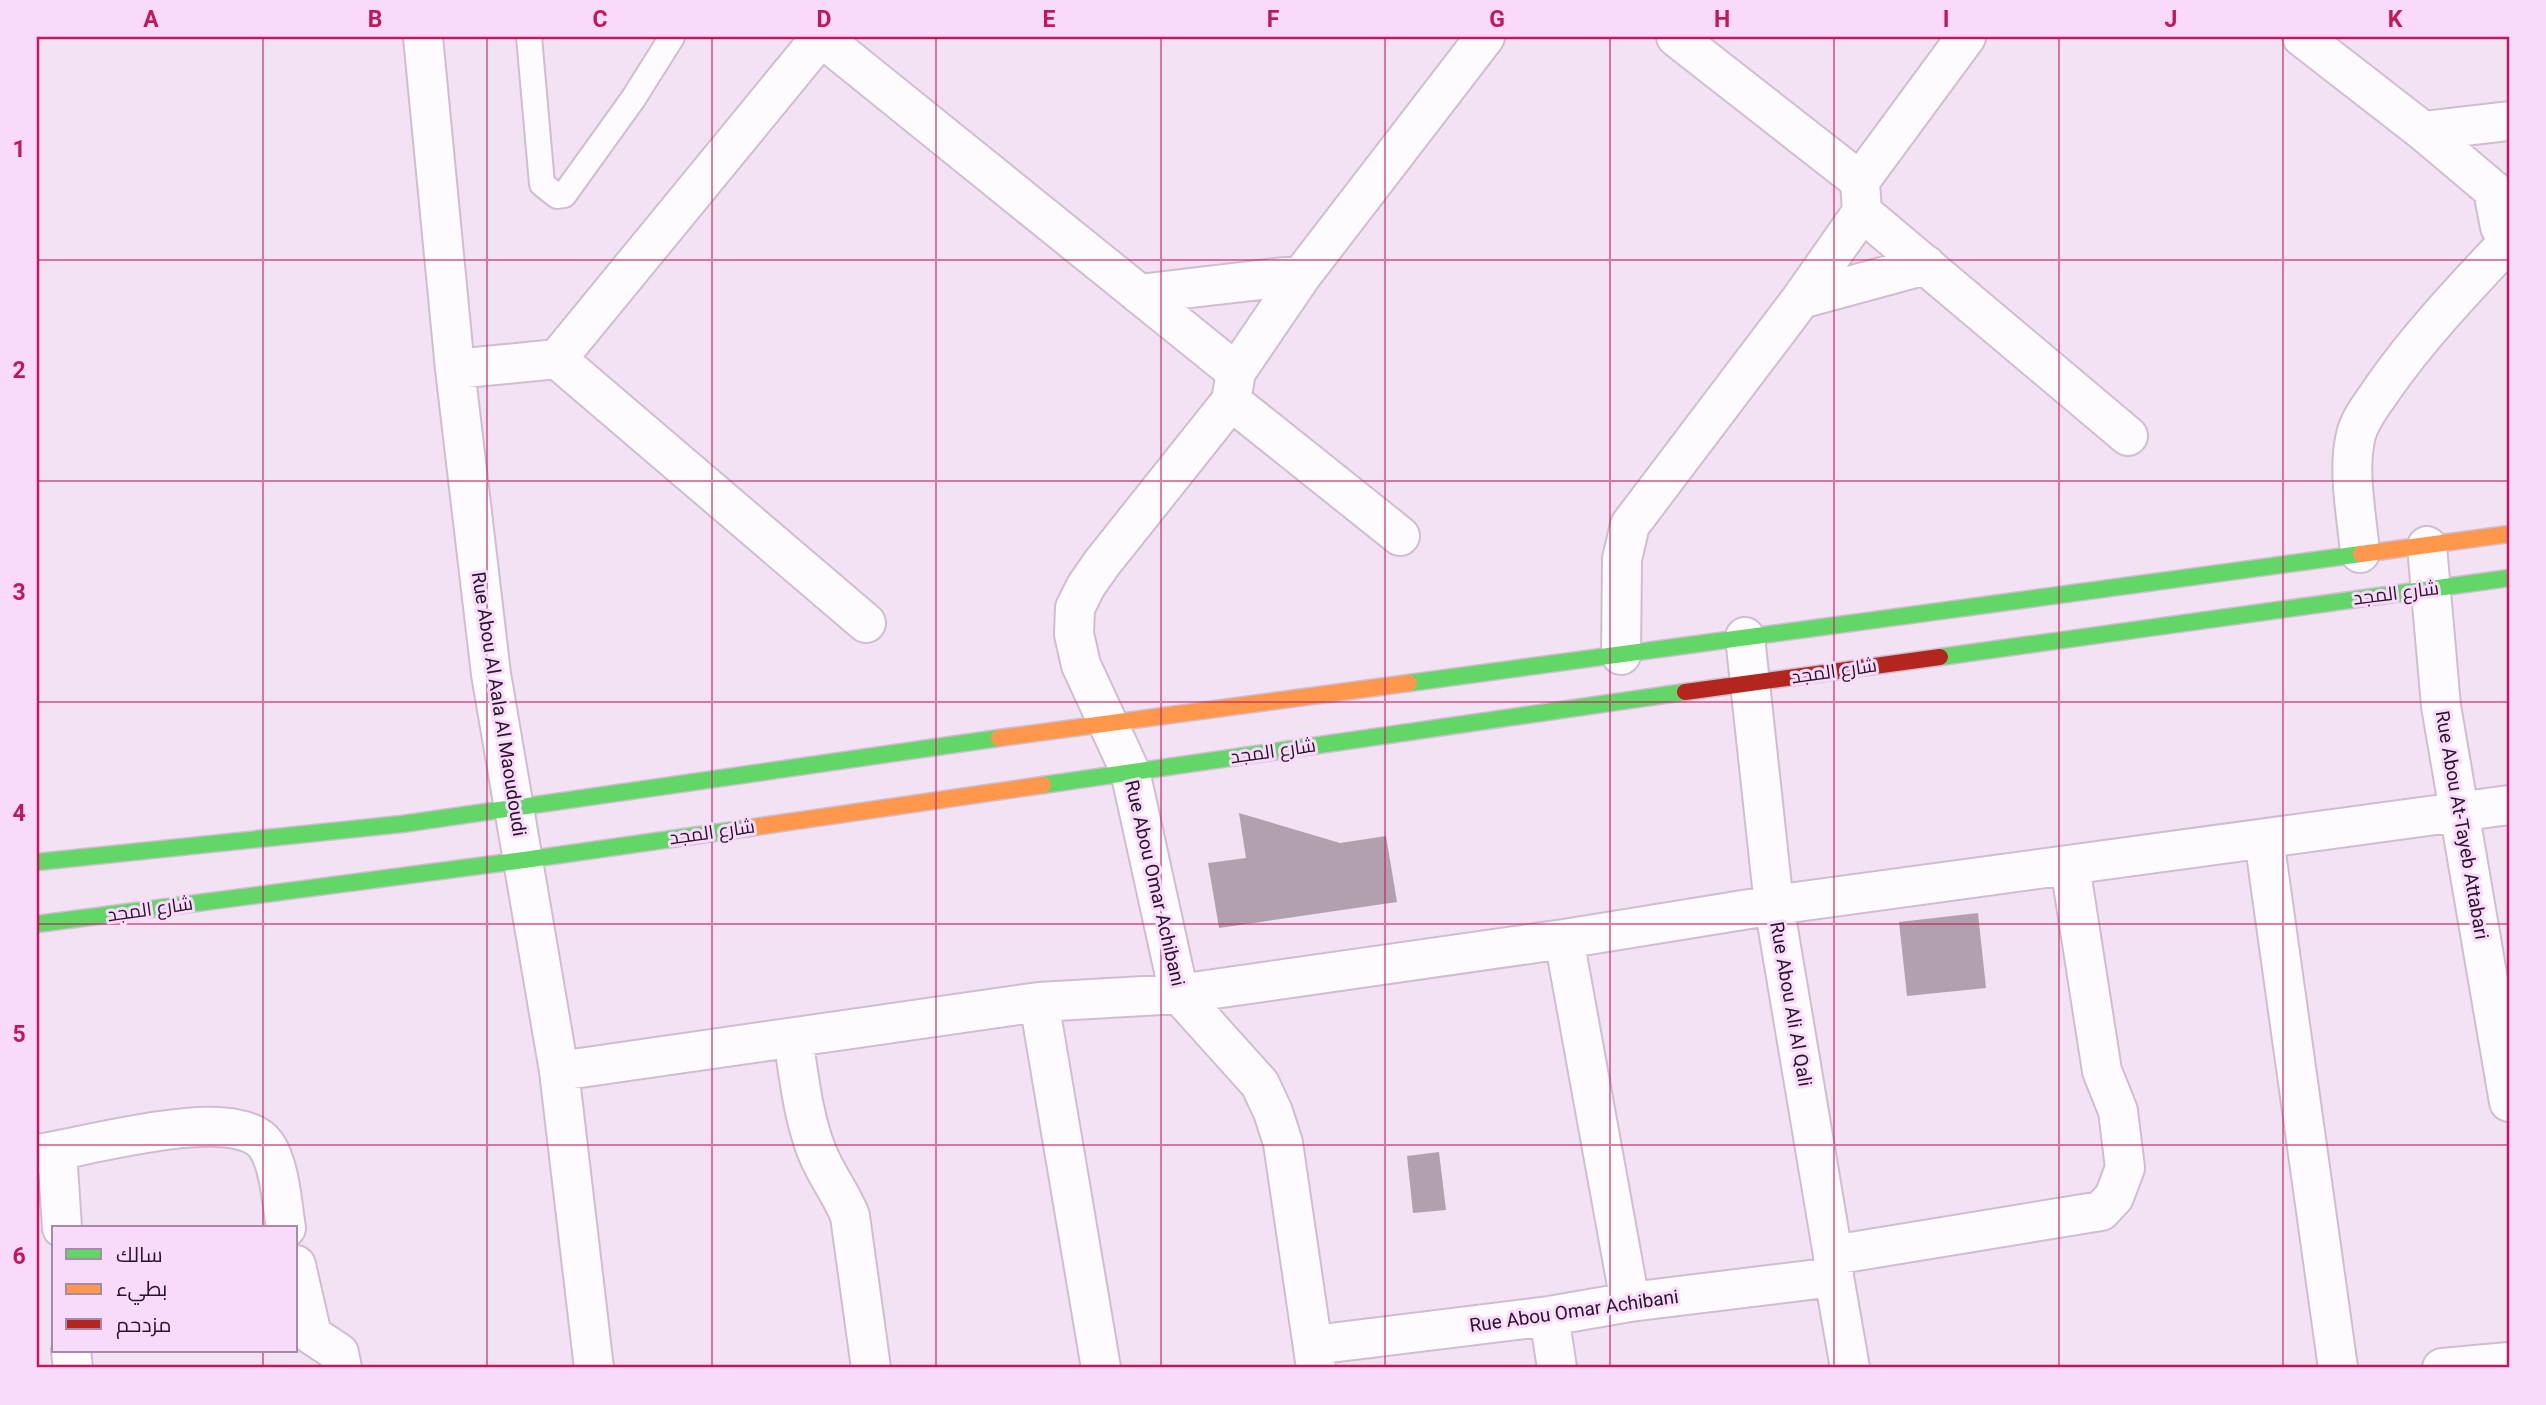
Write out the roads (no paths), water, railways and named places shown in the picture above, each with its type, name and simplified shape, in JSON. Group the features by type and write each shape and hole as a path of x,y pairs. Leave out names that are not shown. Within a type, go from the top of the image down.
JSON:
{"main road":[{"path":"37,862 402,824 1745,637 2509,534"},
{"name":"شارع المجد","path":"37,923 524,860 1130,771 2509,578"}],"street":[{"name":"Rue Abou Al Aala Al Maoudoudi","path":"423,37 455,369 491,674 559,1071 594,1368"},
{"path":"455,369 556,359 821,37 1139,294 1233,387 1400,536"},
{"name":"Rue Abou Omar Achibani","path":"1485,37 1302,275 1233,387 1102,563 1075,608 1074,634 1081,665 1130,771 1179,993 1260,1084 1283,1143 1315,1357 1834,1266 2101,1211 2114,1197 2125,1168 2118,1111 2102,1071 2070,866"},
{"path":"1675,37 1861,197 1926,265 2128,436"},
{"path":"1621,655 1622,559 1630,525 1801,299 1861,197 1966,37"},
{"path":"2302,37 2423,131 2501,180 2500,227 2509,241 2448,307 2398,368 2370,407 2356,433 2353,462 2360,553"},
{"path":"2423,131 2509,121"},
{"path":"1801,299 1926,265"},
{"path":"1139,294 1302,275"},
{"path":"556,359 866,623"},
{"name":"Rue Abou At-Tayeb Attabari","path":"2427,546 2441,706 2506,1064 2509,1102"},
{"name":"Rue Abou Ali Al Qali","path":"1745,637 1774,905 1850,1368"},
{"path":"559,1071 1039,1002 1179,993 1564,939 1774,905 2509,805"},
{"path":"2264,839 2338,1368"},
{"path":"1564,939 1630,1302"},
{"path":"1039,1002 1101,1368"},
{"path":"793,1038 805,1110 816,1151 841,1194 850,1216 871,1368"},
{"path":"62,1226 47,1153 173,1129 213,1125 247,1130 265,1143 271,1156 286,1226"},
{"path":"298,1274 312,1335 339,1353 342,1368"},
{"path":"1549,1316 1557,1368"},
{"path":"2442,1368 2509,1362"}],"lane":[{"path":"529,37 542,184 557,196 564,195 594,155 672,37"}]}
